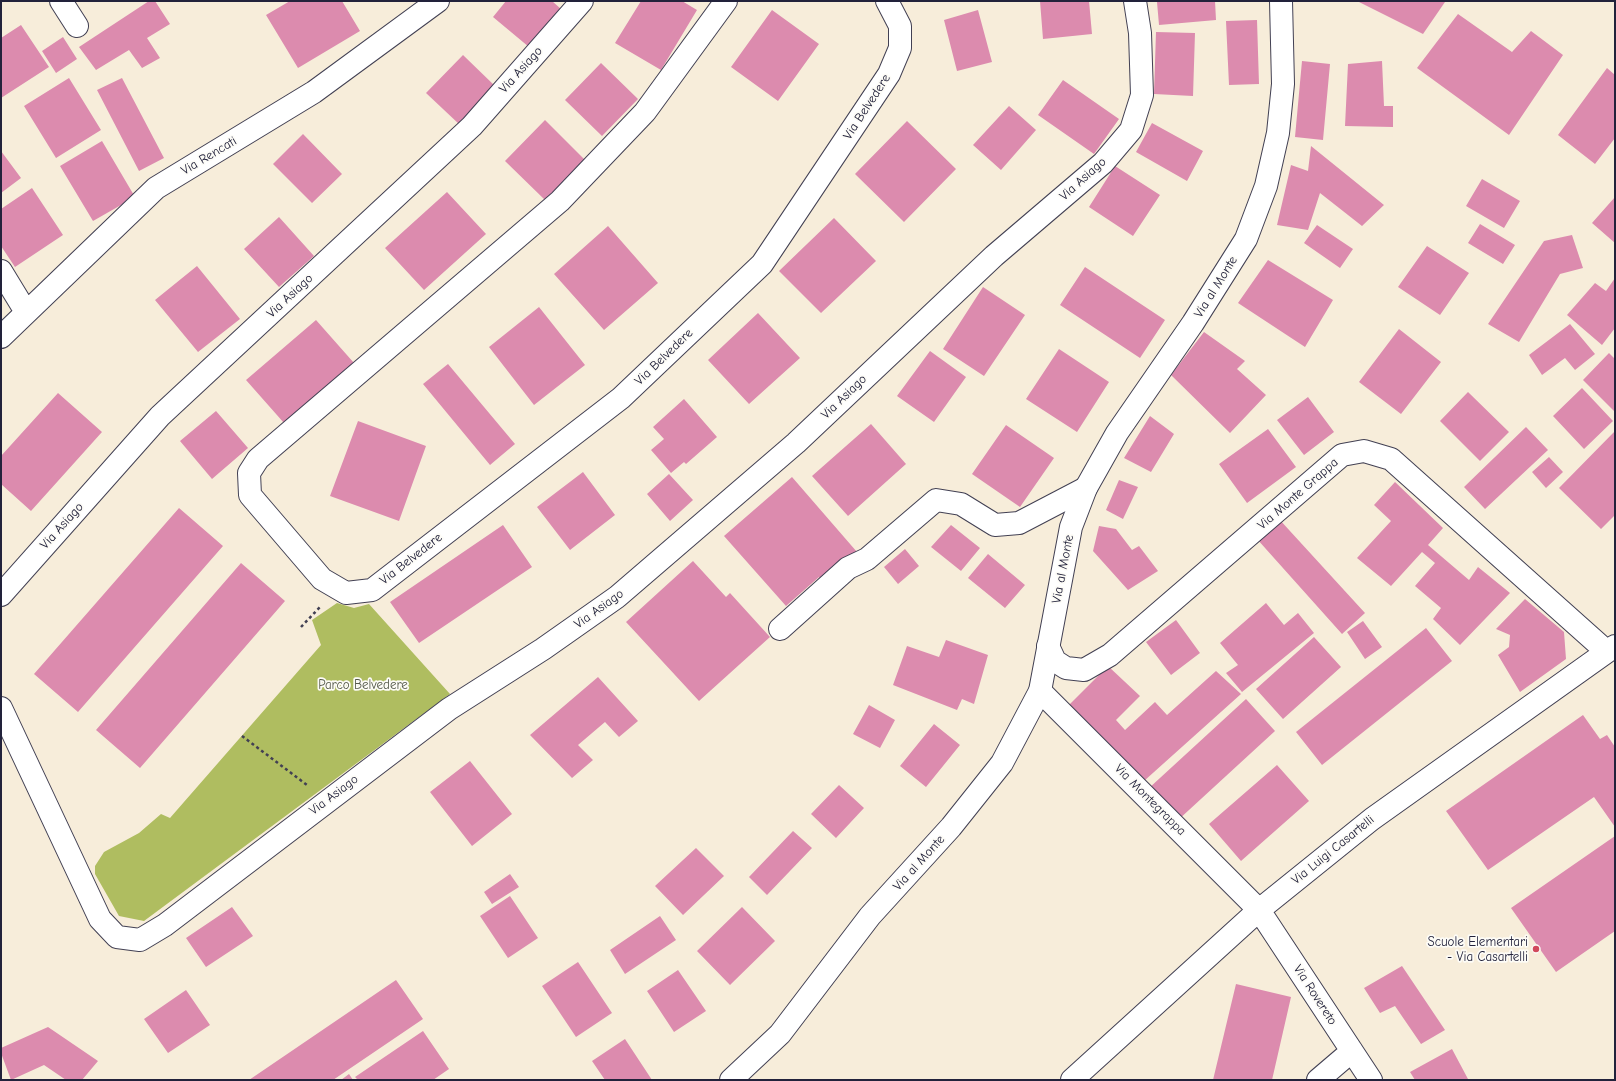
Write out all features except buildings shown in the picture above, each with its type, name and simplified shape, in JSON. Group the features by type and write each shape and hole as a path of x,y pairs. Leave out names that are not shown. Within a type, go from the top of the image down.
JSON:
{"street":[{"path":"61,1 77,26"},
{"name":"Via Rencati","path":"1,337 156,188 314,92 438,1"},
{"name":"Via Asiago","path":"1,595 160,416 472,126 582,1"},
{"name":"Via Belvedere","path":"726,1 645,112 560,200 258,459 249,473 250,495 322,579 346,593 372,590 621,398 762,264 889,74 900,48 900,26 887,1"},
{"name":"Via Asiago","path":"1,708 100,919 117,937 140,940 165,925 449,709 543,649 617,598 796,443 989,261 1102,163 1131,130 1142,95 1140,33 1135,1"},
{"name":"Via al Monte","path":"731,1080 780,1034 870,916 951,827 993,775 1002,763 1040,690 1071,527 1086,488 1117,433 1193,323 1246,239 1266,186 1278,133 1283,84 1281,1"},
{"path":"1,271 26,312"},
{"name":"Via Monte Grappa","path":"1048,646 1055,661 1066,668 1084,670 1110,655 1342,455 1364,451 1391,458 1610,648"},
{"path":"780,629 848,568 867,559 936,500 961,504 995,525 1019,523 1086,488"},
{"name":"Via Luigi Casartelli","path":"1072,1080 1259,910 1372,819 1610,648"},
{"name":"Via Montegrappa","path":"1040,690 1259,910"},
{"name":"Via Rovereto","path":"1259,910 1371,1080"},
{"path":"1318,1080 1352,1051"}],"path":[{"path":"242,736 310,788"}],"green space":[{"name":"Parco Belvedere","path":"337,603 354,608 369,604 450,694 144,921 119,916 95,874 95,866 104,852 139,833 161,814 170,818 321,645 312,620"}],"place":[{"name":"Scuole Elementari - Via Casartelli","path":"1536,949"}]}
